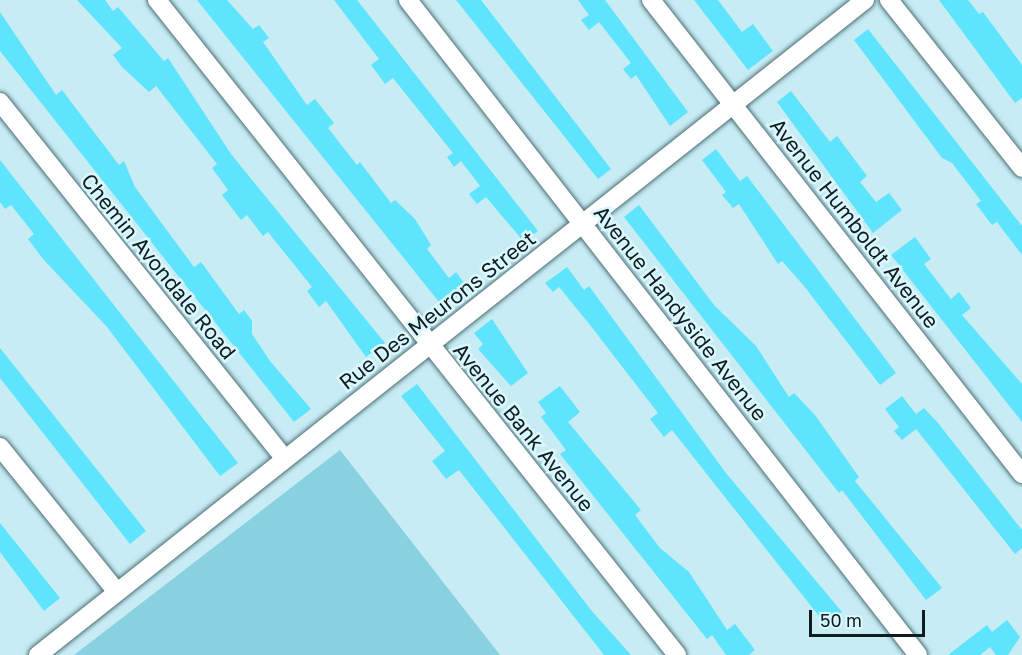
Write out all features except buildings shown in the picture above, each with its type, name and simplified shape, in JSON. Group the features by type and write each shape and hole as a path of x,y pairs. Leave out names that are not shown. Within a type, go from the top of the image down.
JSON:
{"street":[{"name":"Avenue Bank Avenue","path":"157,0 677,655"},
{"name":"Avenue Handyside Avenue","path":"408,0 918,655"},
{"name":"Avenue Humboldt Avenue","path":"651,0 1022,474"},
{"name":"Rue Des Meurons Street","path":"38,655 283,457 430,345 865,0"},
{"path":"889,0 1022,168"},
{"name":"Chemin Avondale Road","path":"0,102 283,457"},
{"path":"0,447 116,591"}],"shaded area":[{"path":"340,450 500,655 74,655"}]}
